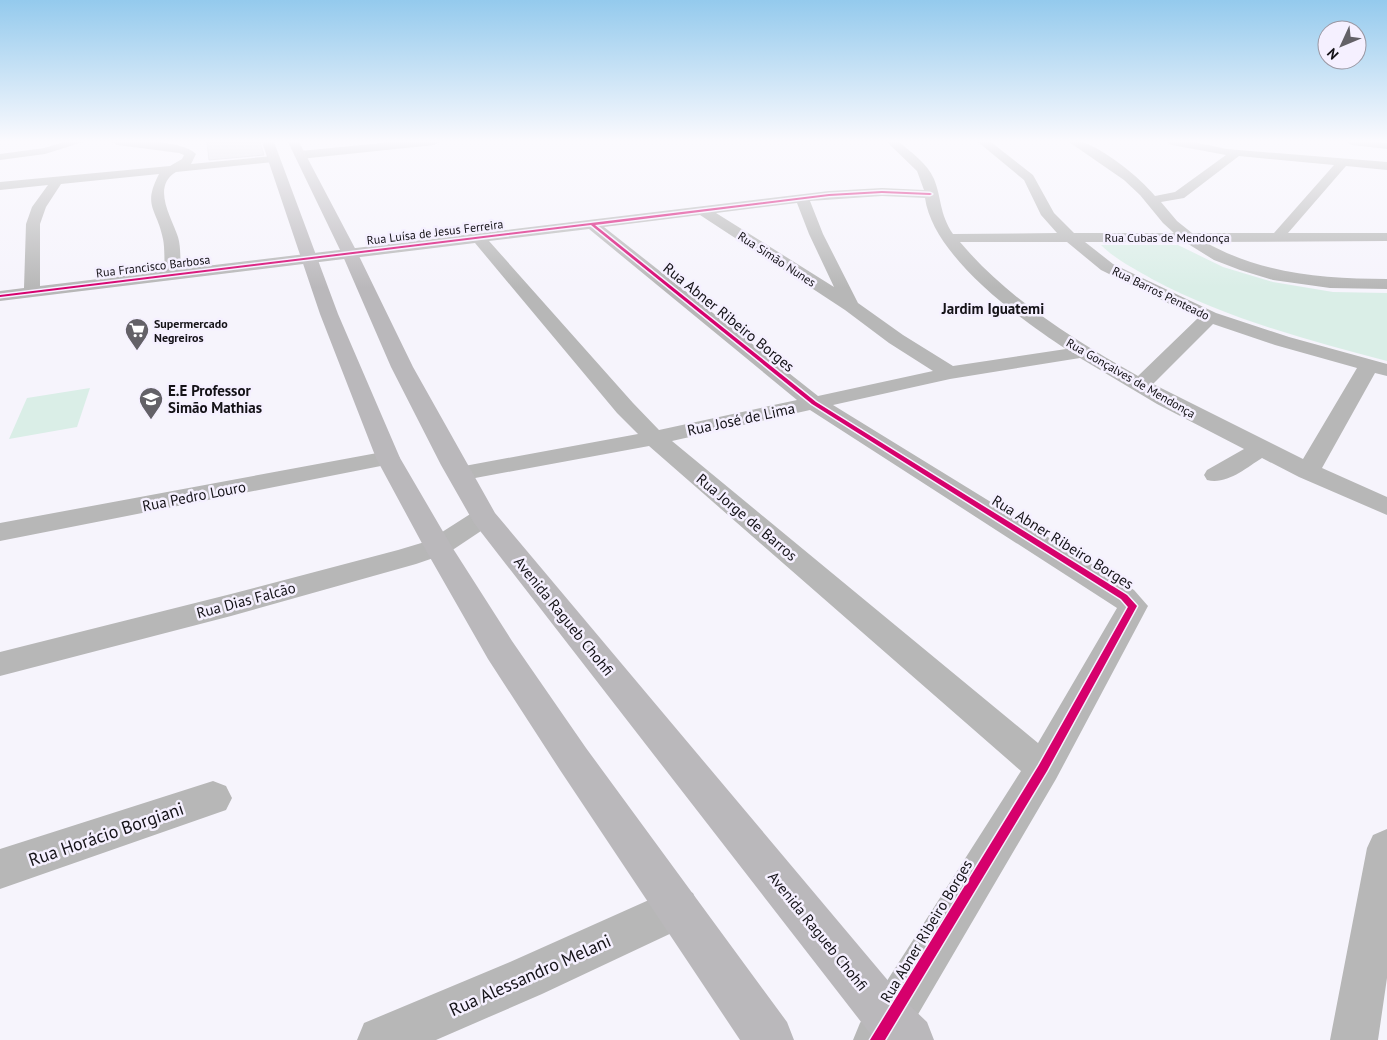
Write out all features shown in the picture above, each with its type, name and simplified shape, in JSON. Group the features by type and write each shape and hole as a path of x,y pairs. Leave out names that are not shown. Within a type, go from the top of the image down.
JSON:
{"main road":[{"path":"292,191 310,259 348,362 388,458 438,547 500,650 769,1040"},
{"name":"Avenida Ragueb Chohfi","path":"309,191 350,254 402,367 484,517 892,1033"}],"street":[{"path":"32,292 33,224 39,207 50,191"},
{"path":"158,191 157,198 171,239 173,275"},
{"name":"Rua Gonçalves de Mendonça","path":"929,191 935,213 948,238 990,282 1082,352 1140,386 1260,449 1387,507"},
{"name":"Rua Barros Penteado","path":"1035,191 1048,215 1070,237 1107,267 1210,317 1282,341 1378,368"},
{"path":"1143,191 1153,200 1160,211 1188,237 1220,256 1254,270 1282,277 1320,282 1387,284"},
{"path":"1153,200 1179,195 1185,191"},
{"path":"1278,237 1317,191"},
{"name":"Rua Luísa de Jesus Ferreira","path":"310,259 802,199 870,192 930,194"},
{"path":"802,199 816,234 851,306 950,373"},
{"name":"Rua Simão Nunes","path":"703,211 851,306"},
{"name":"Rua Abner Ribeiro Borges","path":"593,224 814,404 1132,602 1133,606 1130,613 892,1033"},
{"name":"Rua Cubas de Mendonça","path":"948,238 1387,237"},
{"name":"Rua Jorge de Barros","path":"479,238 625,408 654,438 1043,768"},
{"name":"Rua Francisco Barbosa","path":"0,296 310,259"},
{"path":"1140,386 1210,317"},
{"name":"Rua José de Lima","path":"459,474 654,438 950,373 1082,352"},
{"path":"1308,472 1378,368"},
{"path":"1216,476 1260,449"},
{"name":"Rua Pedro Louro","path":"0,532 388,458"},
{"name":"Rua Dias Falcão","path":"0,664 231,605 438,547 484,517"},
{"name":"Rua Horácio Borgiani","path":"0,870 213,798"},
{"path":"1354,1040 1386,868"},
{"name":"Rua Alessandro Melani","path":"382,1040 526,978 678,908"}],"shaded area":[{"path":"1101,245 1178,245 1223,267 1273,282 1333,292 1387,293 1387,361 1327,345 1237,317 1152,279 1119,260"},
{"path":"90,388 77,427 9,439 27,398"}],"cycle path":[{"path":"0,296 829,195 882,192 930,194"},
{"path":"593,225 814,403 1124,597 1133,606 1043,768 877,1040"}],"place":[{"name":"Supermercado Negreiros","path":"137,351"},
{"name":"E.E Professor Simão Mathias","path":"151,420"}],"district":[{"name":"Jardim Iguatemi","path":"993,308"}]}
